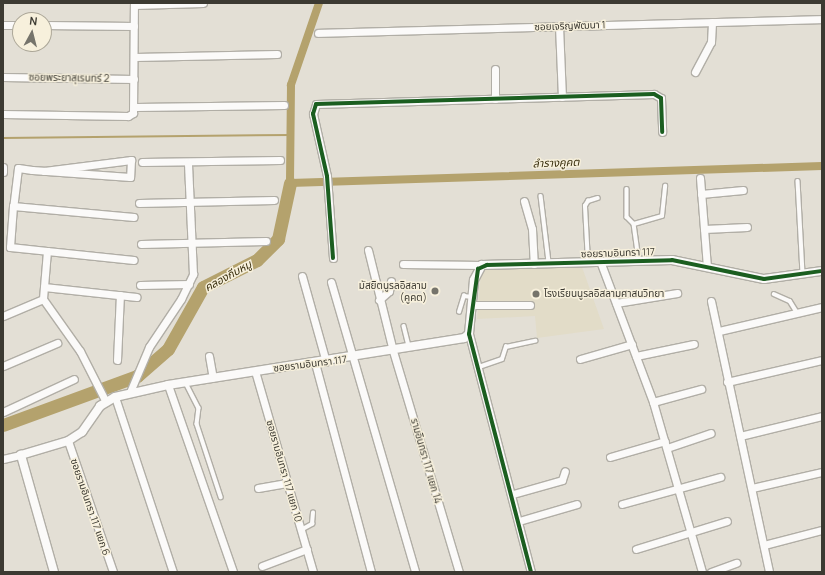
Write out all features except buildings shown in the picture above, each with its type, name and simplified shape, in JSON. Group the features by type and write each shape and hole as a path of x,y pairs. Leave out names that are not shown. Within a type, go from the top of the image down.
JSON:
{"street":[{"path":"3,114 128,116 136,107 134,79 134,4 203,3"},
{"name":"ซอยเจริญพัฒนา 1","path":"318,33 822,19"},
{"path":"694,72 711,42 712,22"},
{"path":"52,25 134,26"},
{"path":"559,26 562,97"},
{"path":"135,57 277,54"},
{"path":"494,69 495,99"},
{"name":"ซอยพระยาสุเรนทร์ 2","path":"3,77 134,79"},
{"path":"333,258 327,176 313,114 316,104 658,95 662,104 662,132"},
{"path":"136,107 284,105"},
{"path":"44,171 131,160 130,177 44,171 18,168 6,247 134,260"},
{"path":"142,162 280,160"},
{"path":"130,392 148,347 189,284 193,274 188,162"},
{"path":"3,167 3,172"},
{"path":"700,178 707,267"},
{"path":"701,194 743,190"},
{"path":"139,204 274,200"},
{"path":"524,201 532,228 534,264"},
{"path":"13,206 133,217"},
{"path":"704,229 747,227"},
{"path":"141,244 266,241"},
{"name":"รามอินทรา 117 แยก 14","path":"368,250 379,300 393,351 459,572"},
{"path":"47,251 43,299 93,374 106,402"},
{"name":"ซอยรามอินทรา 117","path":"482,265 672,260 764,279 822,271"},
{"path":"600,261 653,402 667,448 676,489 702,572"},
{"path":"403,264 482,265"},
{"path":"482,265 476,274 469,334 513,494 531,572"},
{"path":"302,276 326,362"},
{"path":"379,300 389,291 391,281"},
{"path":"331,282 415,572"},
{"path":"140,285 189,284"},
{"path":"44,287 136,297"},
{"path":"616,303 677,293"},
{"path":"117,360 120,296"},
{"path":"3,316 43,299"},
{"path":"473,301 530,305"},
{"path":"711,301 719,330 727,382 752,488 769,572"},
{"path":"719,330 822,307"},
{"name":"ซอยรามอินทรา 117","path":"21,455 68,441 82,432 106,402 130,392 255,371 353,358 464,338 469,334"},
{"path":"3,366 57,343"},
{"path":"580,359 632,344"},
{"path":"636,356 694,344"},
{"path":"209,356 213,378"},
{"path":"727,382 822,360"},
{"path":"314,363 372,572"},
{"name":"ซอยรามอินทรา 117 แยก 10","path":"255,371 313,572"},
{"path":"3,412 74,379"},
{"path":"168,385 233,572"},
{"path":"653,402 702,389"},
{"path":"115,397 172,572"},
{"path":"740,436 822,416"},
{"path":"667,448 711,432"},
{"name":"ซอยรามอินทรา 117 แยก 6","path":"68,441 113,572"},
{"path":"610,457 665,441"},
{"path":"3,459 21,455 54,572"},
{"path":"513,494 562,480 565,471"},
{"path":"752,488 822,472"},
{"path":"622,504 720,477"},
{"path":"258,488 287,483"},
{"path":"519,521 577,504"},
{"path":"636,549 727,521"},
{"path":"764,545 822,530"},
{"path":"262,566 307,549"},
{"path":"711,572 736,563"}],"lane":[{"path":"798,181 803,274"},
{"path":"634,224 662,216 665,186"},
{"path":"627,189 627,217 634,224 639,260"},
{"path":"541,196 549,263"},
{"path":"588,262 585,206 588,200 598,198"},
{"path":"774,294 790,301 797,312"},
{"path":"459,312 464,296 473,301"},
{"path":"404,326 409,348"},
{"path":"479,367 502,358 506,347 535,341"},
{"path":"186,382 199,408 197,424 221,497"},
{"path":"301,530 312,524 313,513"}],"shaded area":[{"name":"โรงเรียนนูรลอิสลามศาสนวิทยา","path":"582,267 604,329 537,338 535,316 477,319 481,273 486,269"}],"waterway":[{"name":"ลำรางคูคต","path":"319,3 291,85 290,183 822,166"},
{"path":"3,138 292,135"},
{"name":"คลองกีบหมู","path":"3,425 137,376 168,349 203,287 257,260 278,239 290,183"}],"cycle path":[{"path":"333,258 327,176 313,114 316,104 654,94 661,98 662,132"},
{"path":"531,572 469,334 478,269 487,265 672,260 764,279 822,271"}],"place":[{"name":"มัสยิตนูรลอิสลาม (คูคต)","path":"435,291"},
{"name":"โรงเรียนนูรลอิสลามศาสนวิทยา","path":"536,294"}]}
